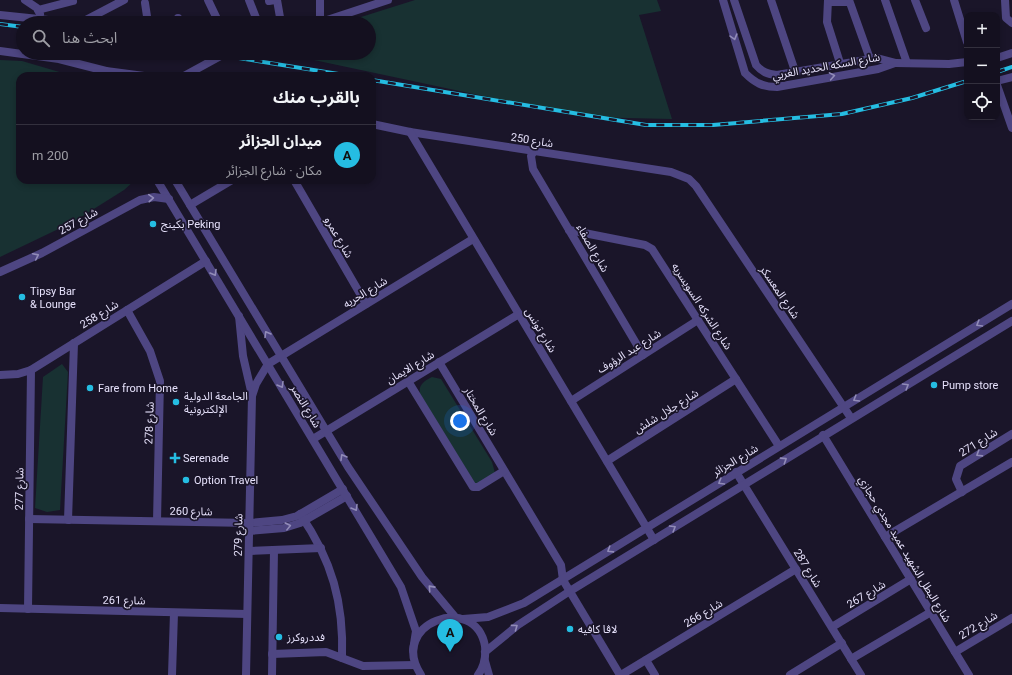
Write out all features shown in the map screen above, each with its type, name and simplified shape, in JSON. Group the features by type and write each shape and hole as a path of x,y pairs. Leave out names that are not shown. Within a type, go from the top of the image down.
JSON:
{"street":[{"path":"25,0 37,6 73,2"},
{"path":"104,0 108,8"},
{"path":"92,16 124,0"},
{"path":"208,0 216,16"},
{"path":"249,0 255,16"},
{"path":"274,0 279,16"},
{"path":"319,16 320,0"},
{"path":"340,16 388,0"},
{"name":"شارع السكه الحديد الغربي","path":"723,0 745,72 754,82 765,87 777,87 878,69 896,63"},
{"name":"شارع السكه الحديد الغربي","path":"734,0 756,65 762,71 769,74 877,58 896,63 950,64 964,62"},
{"path":"771,0 795,71"},
{"path":"885,0 907,63"},
{"path":"915,0 926,28"},
{"path":"954,0 964,32"},
{"path":"1005,0 1006,18 1012,23"},
{"path":"840,63 827,22 828,1 849,1 870,59"},
{"path":"145,3 147,16"},
{"path":"37,6 39,16"},
{"path":"0,15 16,17"},
{"path":"0,50 16,52"},
{"path":"1000,57 1012,53"},
{"path":"61,60 100,72"},
{"path":"191,72 211,60"},
{"path":"84,67 88,72"},
{"path":"1000,80 1012,77"},
{"path":"1000,94 1012,128"},
{"name":"شارع 250","path":"376,125 410,132 671,172 689,179"},
{"name":"شارع تونس","path":"410,132 654,540"},
{"name":"شارع الصفاء","path":"534,151 531,156 533,169 643,355"},
{"name":"شارع المعسكر","path":"689,179 696,186 851,418"},
{"name":"شارع النصر","path":"160,184 401,587 416,630 413,650 415,666"},
{"name":"شارع النصر","path":"177,184 348,466 422,578 460,618 479,632 486,652"},
{"path":"190,205 225,184"},
{"name":"شارع عمرو","path":"296,184 366,304"},
{"name":"شارع 257","path":"0,272 42,254 140,200 154,197 169,199"},
{"name":"شارع الشركه السويسريه","path":"569,230 645,245 652,248 779,446"},
{"name":"شارع الحريه","path":"268,364 473,239"},
{"name":"شارع 258","path":"0,375 18,374 31,370 206,261"},
{"name":"شارع الجزائر","path":"413,650 418,636 428,624 436,619 446,617 488,617 524,603 1012,304"},
{"name":"شارع 278","path":"127,310 152,356 160,381 157,521"},
{"name":"شارع الايمان","path":"313,439 518,314"},
{"name":"شارع 279","path":"239,316 243,356 252,396 246,675"},
{"name":"شارع عبد الرؤوف","path":"571,401 698,320"},
{"path":"478,675 485,661 486,652 502,637 532,615 744,486 823,435 887,398 1012,321"},
{"path":"950,342 958,354"},
{"path":"68,520 74,343"},
{"name":"شارع المختار","path":"439,362 561,565 563,580 620,675"},
{"name":"شارع 279","path":"252,396 256,384 268,364"},
{"name":"شارع 277","path":"28,609 31,370"},
{"name":"شارع جلال شلش","path":"607,461 736,379"},
{"path":"408,381 473,487 478,487 504,471"},
{"path":"878,386 887,398"},
{"name":"شارع 271","path":"962,492 956,479 960,466 1012,434"},
{"name":"شارع البطل الشهيد عميد مجدي حجازي","path":"823,435 969,675"},
{"path":"885,538 1012,462"},
{"name":"شارع 287","path":"736,472 861,675"},
{"name":"شارع 260","path":"29,519 157,521 249,527 303,517 345,492"},
{"path":"303,517 321,548 334,581 340,607 343,634 342,658"},
{"path":"249,551 321,548"},
{"path":"272,675 274,550"},
{"name":"شارع 266","path":"620,675 796,569"},
{"name":"شارع 267","path":"832,627 911,579"},
{"name":"شارع 261","path":"0,608 248,614"},
{"path":"851,659 930,612"},
{"path":"172,675 174,613"},
{"name":"شارع 272","path":"955,652 1012,618"},
{"path":"790,675 842,643"},
{"path":"272,654 326,652 363,666 415,666 421,675"},
{"path":"646,660 656,675"},
{"path":"485,661 489,675"}],"green space":[{"path":"415,0 657,0 661,11 639,15 672,119 582,117 314,60 376,60 376,16 364,16"},
{"path":"0,60 22,61 59,72 16,72 16,184 131,184 124,190 73,222 0,257"},
{"path":"62,364 68,372 60,510 47,512 35,508 43,377"},
{"path":"432,377 441,379 492,462 495,473 476,485 420,394 422,384"}],"railway":[{"path":"0,24 16,26"},
{"path":"251,60 326,72"},
{"path":"1000,71 1012,67"},
{"path":"376,81 646,125 713,125 842,114 912,98 964,82"}],"place":[{"name":"بكينج Peking","path":"153,224"},
{"name":"Tipsy Bar & Lounge","path":"22,297"},
{"name":"Pump store","path":"934,385"},
{"name":"Fare from Home","path":"90,388"},
{"name":"الجامعة الدولية الإلكترونية","path":"176,402"},
{"name":"Serenade","path":"175,458"},
{"name":"Option Travel","path":"186,480"},
{"name":"لاڤا كافيه","path":"570,629"},
{"name":"فددروكرز","path":"279,637"},
{"name":"ميدان الجزائر","path":"450,652"}]}
